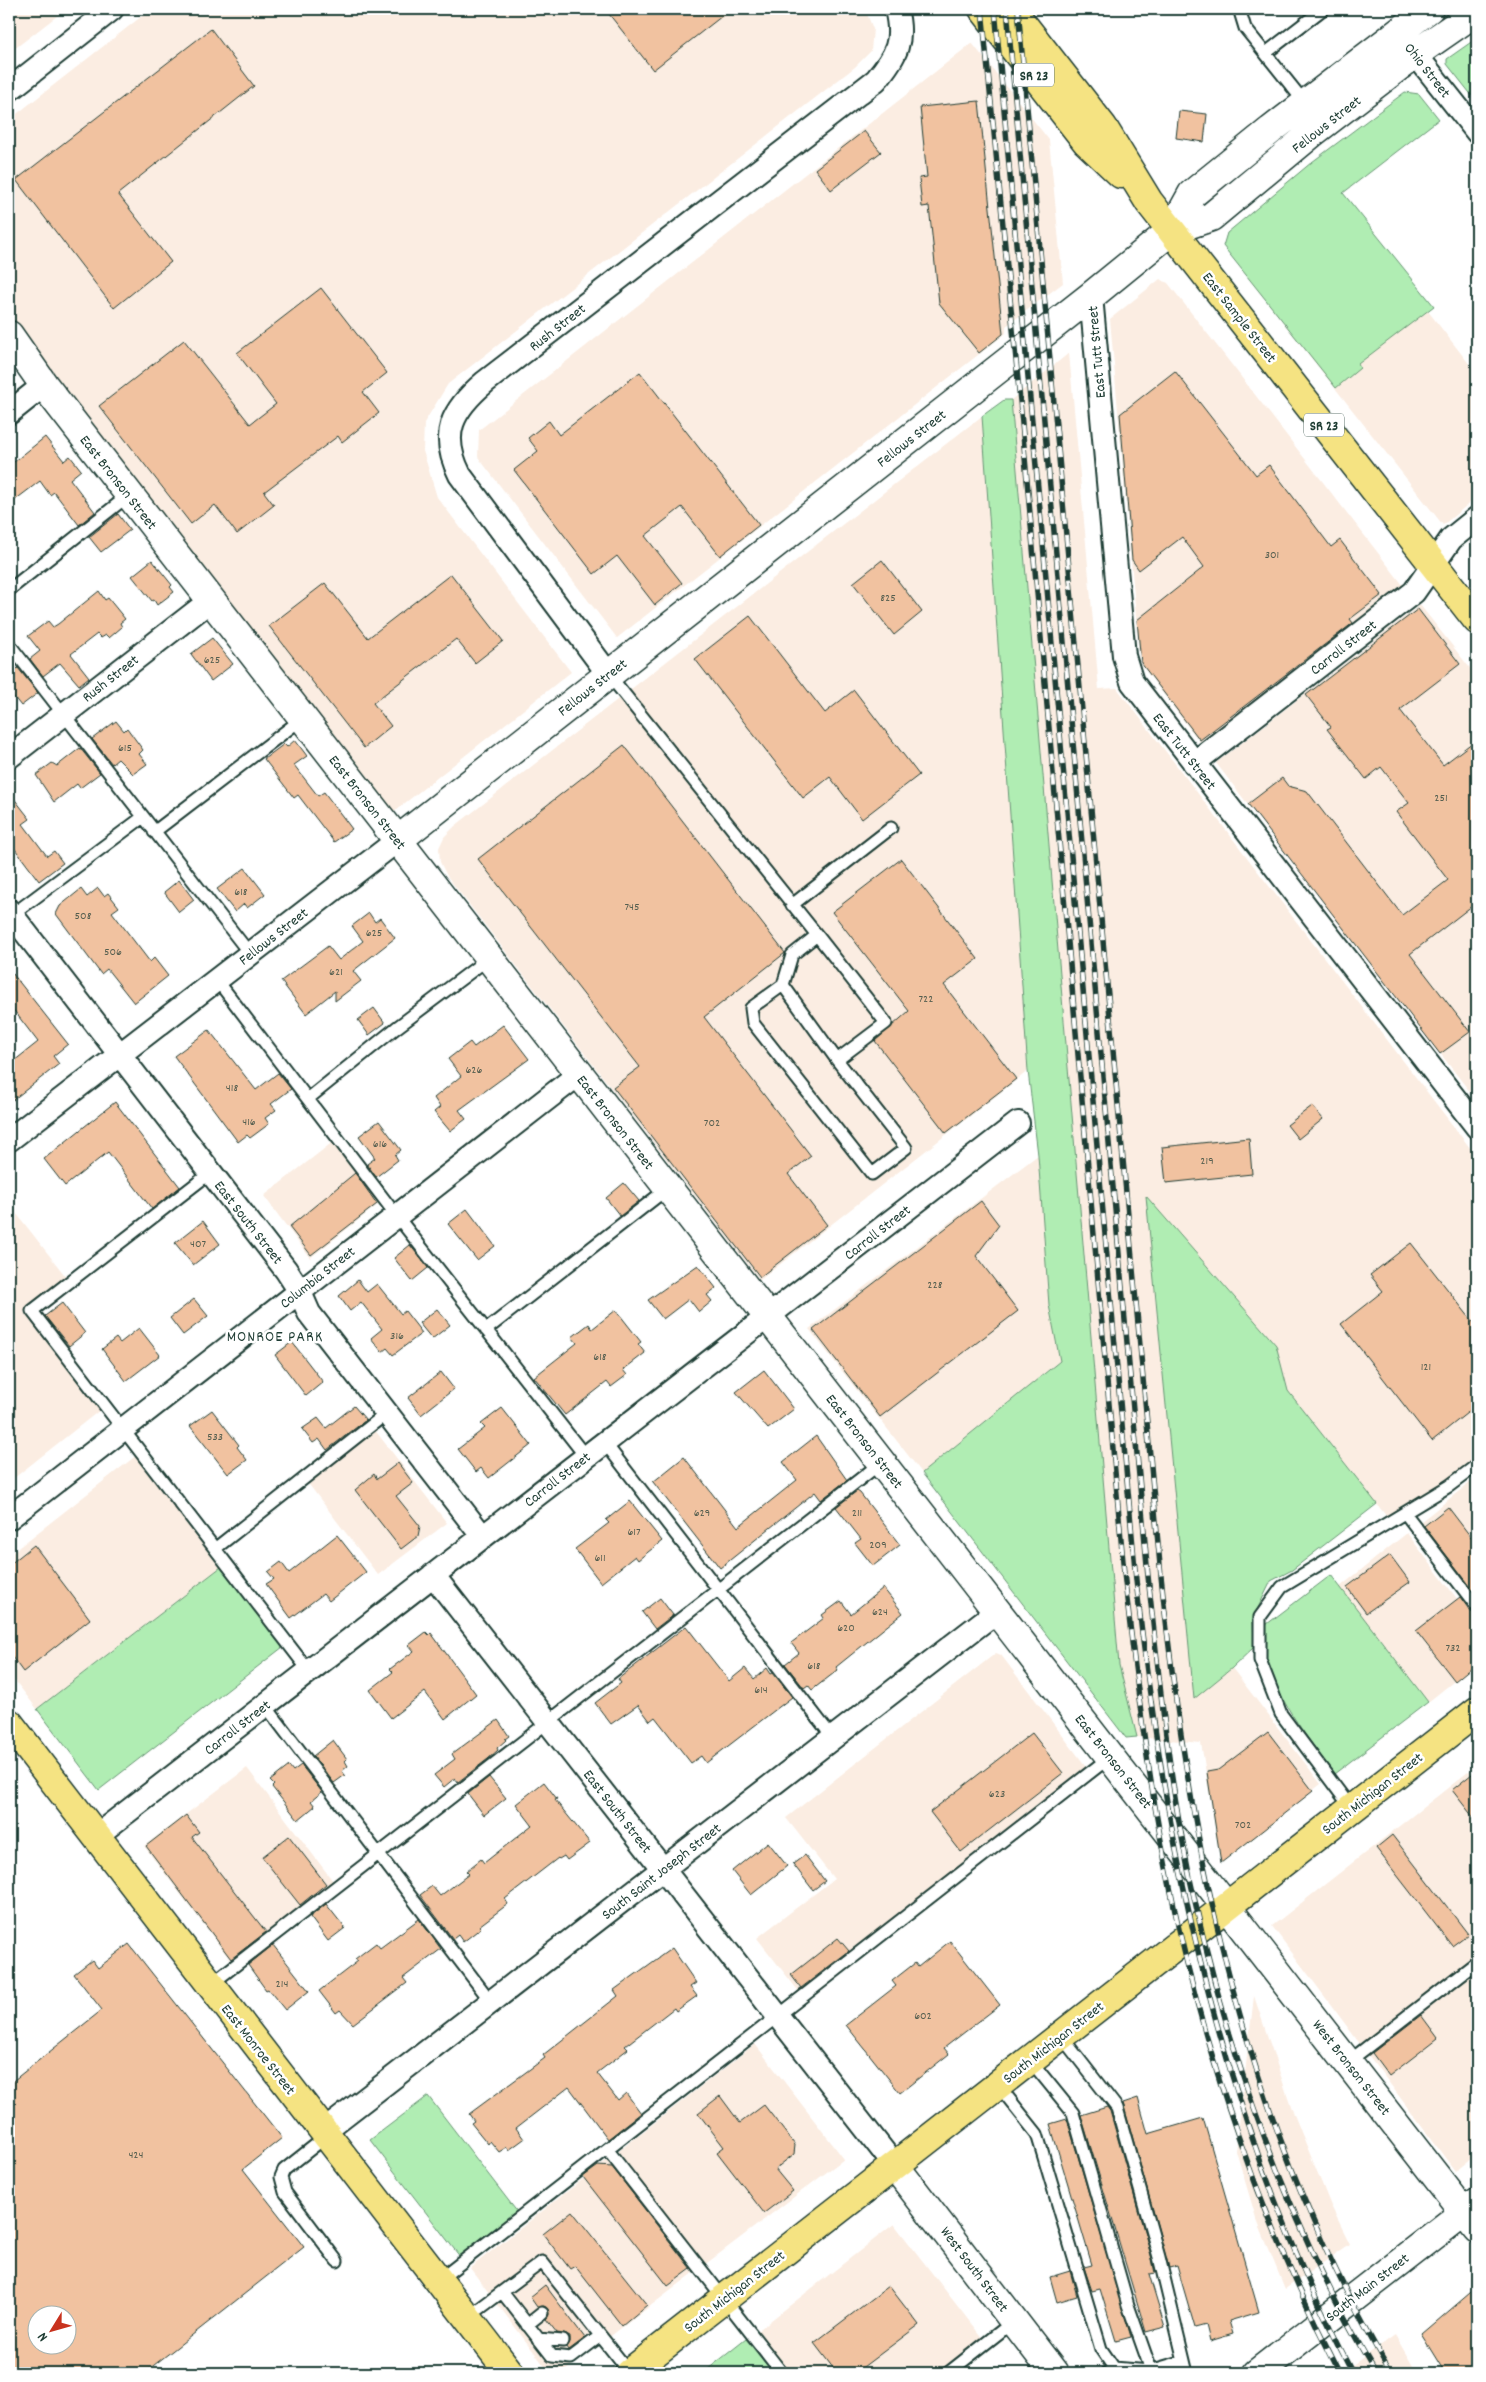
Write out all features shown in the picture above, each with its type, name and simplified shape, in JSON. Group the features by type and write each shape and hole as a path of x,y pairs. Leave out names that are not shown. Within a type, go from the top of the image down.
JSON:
{"main road":[{"name":"SR 23","path":"982,9 1086,140 1149,202"},
{"name":"East Sample Street","path":"1012,9 1104,126 1149,202 1477,620"},
{"name":"South Michigan Street","path":"629,2373 1477,1711"},
{"name":"East Monroe Street","path":"9,1724 510,2373"}],"street":[{"path":"9,90 112,9"},
{"name":"Rush Street","path":"609,675 460,475 450,453 449,438 455,415 468,396 876,80 889,64 899,43 900,25 896,9"},
{"name":"Fellows Street","path":"1172,230 1192,194 1305,102 1429,9"},
{"name":"Fellows Street","path":"9,1140 609,675 1091,296 1172,230 1211,217 1311,134 1415,54 1477,11"},
{"name":"Ohio Street","path":"1398,32 1477,132"},
{"name":"East Tutt Street","path":"1091,296 1126,667 1132,682 1477,1127"},
{"name":"East Bronson Street","path":"9,335 44,385 129,495 1227,1906"},
{"path":"9,413 44,385"},
{"name":"Carroll Street","path":"1194,763 1414,592 1451,538 1477,518"},
{"name":"Rush Street","path":"9,756 211,600"},
{"name":"East South Street","path":"10,913 299,1290 309,1313 482,1537"},
{"name":"Columbia Street","path":"9,1518 124,1430 299,1290 579,1074"},
{"name":"Carroll Street","path":"96,1836 1018,1123"},
{"name":"East South Street","path":"433,1575 895,2166"},
{"name":"South Saint Joseph Street","path":"325,2133 997,1611"},
{"name":"West Bronson Street","path":"1227,1906 1348,2062 1473,2214"},
{"name":"West South Street","path":"895,2166 1054,2373"},
{"name":"South Main Street","path":"1257,2373 1473,2214"}],"lane":[{"path":"1242,9 1240,15 1245,28 1305,102"},
{"path":"1266,53 1323,9"},
{"path":"9,590 129,495"},
{"path":"9,644 250,954"},
{"path":"609,675 886,1023 837,1060"},
{"path":"154,832 303,718"},
{"path":"10,913 143,817"},
{"path":"792,906 891,828"},
{"path":"783,985 837,1060 906,1148 872,1174 753,1023 751,1008 783,985 792,955 817,936"},
{"path":"309,1098 396,1028 490,958"},
{"path":"217,980 309,1098 396,1215 586,1457"},
{"path":"210,1173 32,1311 309,1671"},
{"path":"486,1330 668,1188"},
{"path":"216,1548 387,1413"},
{"path":"605,1442 833,1738"},
{"path":"210,1985 882,1462"},
{"path":"1352,1809 1280,1714 1260,1660 1260,1617 1282,1587 1449,1486 1477,1465"},
{"path":"1405,1513 1477,1607"},
{"path":"264,1705 492,2002"},
{"path":"439,2280 1111,1756"},
{"path":"1348,2062 1477,1962"},
{"path":"1061,2036 1117,2108 1159,2257 1186,2373"},
{"path":"1030,2060 1073,2113 1151,2372"},
{"path":"998,2085 1037,2134 1101,2349 1111,2371 1151,2372 1184,2361"},
{"path":"325,2133 284,2170 281,2177 285,2192 338,2260"},
{"path":"607,2149 782,2373"},
{"path":"467,2318 542,2262 567,2294 583,2326 600,2336 629,2373"},
{"path":"502,2292 552,2356 571,2358 600,2336"},
{"path":"558,2301 567,2294"},
{"path":"527,2325 542,2314"},
{"path":"948,2373 1014,2321"},
{"path":"538,2338 563,2341"}],"shaded area":[{"path":"9,9 66,9 9,53"},
{"path":"151,9 865,9 873,29 871,51 855,67 448,384 424,423 423,451 437,497 571,672 391,814 41,361 9,312 9,120"},
{"path":"972,43 1049,140 1063,283 1006,326 1006,333 617,638 478,457 479,430"},
{"path":"1312,162 1477,374 1477,497 1443,525 1223,246 1227,233"},
{"path":"1160,279 1168,283 1403,585 1200,742 1140,663 1110,319"},
{"path":"1069,353 1099,689 1117,688 1477,1157 1477,1460 1451,1480 1387,1517 1288,1391 1276,1345 1146,1197 1194,1698 1232,1668 1321,1784 1221,1863 1201,1743 1137,1737 1119,1665 1011,400"},
{"path":"982,416 1028,1071 760,1280 447,876 440,862 439,848 444,837 455,826"},
{"path":"1420,605 1477,677 1477,1101 1216,763"},
{"path":"334,1141 380,1203 310,1258 264,1196"},
{"path":"1038,1155 1049,1305 1060,1361 922,1473 809,1329"},
{"path":"9,1204 67,1278 24,1312 100,1410 9,1482"},
{"path":"374,1429 447,1523 378,1575 307,1482"},
{"path":"137,1455 221,1567 37,1709 9,1673 9,1555"},
{"path":"1477,1477 1477,1597 1420,1522"},
{"path":"1407,1533 1477,1625 1477,1663 1428,1702 1340,1587"},
{"path":"996,1653 1001,1655 1088,1769 800,1993 757,1938 834,1879 786,1818"},
{"path":"1477,1765 1477,2153 1455,2171 1272,1926"},
{"path":"247,1768 333,1881 232,1962 144,1846"},
{"path":"1254,1996 1293,2112 1331,2206 1350,2244 1285,2289 1256,2218 1236,2151"},
{"path":"755,2044 844,2159 562,2373 550,2373 470,2268"},
{"path":"894,2224 983,2339 939,2373 788,2373 756,2332"},
{"path":"1395,2335 1417,2373 1341,2373"}],"green space":[{"path":"1477,38 1477,102 1447,64 1447,59"},
{"path":"1405,92 1419,94 1439,119 1343,193 1434,306 1358,364 1360,368 1336,388 1223,246 1227,233 1312,162"},
{"path":"1004,400 1011,400 1119,1665 1137,1737 1126,1738 922,1473 1060,1361 1049,1305 1038,1155 1028,1071 982,416"},
{"path":"1146,1196 1276,1345 1288,1391 1377,1504 1292,1570 1271,1581 1253,1618 1254,1647 1194,1699"},
{"path":"221,1567 283,1647 99,1790 37,1709"},
{"path":"1331,1575 1428,1702 1334,1774 1285,1703 1267,1662 1265,1643 1267,1624"},
{"path":"428,2096 518,2213 461,2258 370,2140"},
{"path":"746,2339 773,2373 703,2373"}],"building":[{"path":"605,9 731,9 653,70"},
{"path":"211,29 254,86 118,194 171,262 114,308 16,180"},
{"path":"979,101 1003,334 979,353 939,303 929,206 922,207 919,178 927,177 920,107"},
{"path":"1179,111 1207,114 1204,142 1176,138"},
{"path":"864,131 881,152 831,190 815,169"},
{"path":"321,288 387,373 363,392 379,413 342,442 338,436 264,492 274,505 237,534 215,505 191,524 99,406 184,340 250,424 276,404 237,353"},
{"path":"1175,371 1256,475 1269,465 1331,547 1340,540 1382,595 1350,619 1353,623 1200,740 1141,663 1137,620 1204,567 1182,537 1139,570 1132,560 1120,414"},
{"path":"640,372 759,525 720,556 682,507 645,536 682,583 655,605 617,556 594,574 514,470 538,451 528,438 549,421 559,435"},
{"path":"45,437 64,461 70,456 81,470 70,479 95,512 79,525 54,492 50,495 40,481 15,500 9,493 9,466"},
{"path":"118,514 130,530 101,552 89,537"},
{"path":"152,560 172,585 170,587 174,592 157,605 132,576"},
{"path":"882,560 922,612 894,635 853,583"},
{"path":"451,574 503,641 475,663 456,639 373,703 391,726 364,748 269,626 325,583 368,638"},
{"path":"99,591 105,600 108,598 125,619 120,623 122,627 109,638 106,635 101,638 97,634 71,654 89,677 79,685 60,663 43,676 30,659 40,651 28,636 48,621 53,627 58,624"},
{"path":"1418,609 1460,664 1400,710 1443,765 1477,739 1477,902 1410,954 1470,1032 1440,1054 1248,804 1282,778 1288,786 1307,791 1402,915 1448,880 1396,812 1409,803 1381,767 1366,779 1327,729 1331,727 1306,695"},
{"path":"750,616 825,713 854,690 919,775 862,819 830,777 803,798 695,659"},
{"path":"212,638 233,664 211,681 191,654"},
{"path":"18,668 38,693 21,706 9,691 9,675"},
{"path":"116,721 124,731 127,728 143,750 139,754 147,764 133,774 118,759 112,764 92,739"},
{"path":"295,740 307,756 294,765 318,796 324,792 352,829 334,842 298,795 294,798 264,759 284,744 287,747"},
{"path":"624,745 785,953 704,1017 811,1156 788,1174 827,1225 760,1277 613,1087 640,1067 478,859"},
{"path":"80,748 100,773 80,788 77,784 54,802 36,775 52,763 57,766"},
{"path":"9,792 30,819 23,824 47,856 54,851 63,863 39,881 9,841"},
{"path":"901,859 978,959 944,985 1016,1079 946,1133 875,1041 909,1011 832,912"},
{"path":"245,868 265,894 247,908 244,904 235,912 217,889"},
{"path":"179,880 194,900 179,912 164,892"},
{"path":"98,888 104,896 108,893 119,907 112,912 150,962 154,958 168,976 134,1003 107,969 101,974 56,914 60,906 81,889 87,897"},
{"path":"369,913 375,922 380,918 395,938 353,971 361,981 335,1001 335,991 306,1014 281,981 328,946 339,960 363,941 352,926"},
{"path":"9,969 68,1044 53,1056 59,1064 9,1103 9,1065 38,1042 9,1004"},
{"path":"374,1008 385,1023 369,1035 358,1020"},
{"path":"503,1025 529,1059 459,1110 466,1119 450,1131 434,1112 440,1107 434,1098 461,1076 448,1059 470,1042 474,1047"},
{"path":"209,1030 256,1090 278,1073 291,1089 271,1104 276,1110 265,1118 269,1124 250,1138 247,1135 238,1142 174,1056"},
{"path":"115,1102 180,1187 152,1209 108,1152 65,1186 44,1159"},
{"path":"1312,1106 1323,1119 1298,1139 1287,1125"},
{"path":"379,1121 401,1150 395,1155 398,1160 376,1177 367,1164 375,1158 359,1136"},
{"path":"1249,1138 1252,1174 1166,1183 1162,1147"},
{"path":"355,1173 377,1204 311,1255 289,1227"},
{"path":"624,1183 639,1201 620,1216 606,1198"},
{"path":"981,1201 999,1225 976,1256 1018,1311 880,1417 813,1330"},
{"path":"467,1209 495,1246 477,1260 448,1224"},
{"path":"203,1221 220,1244 193,1265 175,1243"},
{"path":"1411,1243 1477,1327 1477,1405 1432,1441 1341,1324 1383,1291 1370,1275"},
{"path":"410,1245 428,1268 412,1281 394,1258"},
{"path":"698,1265 716,1288 707,1295 712,1301 699,1312 689,1299 663,1319 648,1300"},
{"path":"358,1280 367,1292 377,1284 401,1314 405,1311 422,1333 393,1355 387,1348 382,1352 371,1338 382,1329 361,1302 350,1311 339,1296"},
{"path":"194,1299 208,1316 183,1335 170,1318"},
{"path":"62,1303 85,1333 69,1346 45,1316"},
{"path":"437,1309 450,1325 432,1339 419,1323"},
{"path":"616,1310 641,1342 638,1344 645,1353 623,1370 627,1375 611,1387 607,1382 565,1415 534,1377 577,1343 572,1337 589,1324 592,1329"},
{"path":"139,1328 160,1355 126,1381 102,1349 116,1338 120,1343"},
{"path":"292,1342 323,1382 306,1396 275,1355"},
{"path":"764,1370 794,1409 768,1429 736,1392"},
{"path":"441,1372 454,1389 421,1415 408,1398"},
{"path":"354,1406 366,1420 327,1450 319,1439 313,1443 302,1429 318,1418 326,1428"},
{"path":"502,1408 531,1445 489,1478 481,1468 476,1472 458,1449 485,1428 481,1424"},
{"path":"212,1410 239,1445 237,1447 247,1460 228,1474 190,1426"},
{"path":"816,1436 847,1480 821,1500 815,1492 720,1568 653,1482 684,1457 738,1527 797,1480 783,1462"},
{"path":"398,1463 413,1483 396,1496 420,1526 418,1536 401,1549 355,1490 374,1474 377,1479"},
{"path":"857,1491 900,1545 873,1566 855,1543 861,1539 836,1507"},
{"path":"630,1501 662,1541 638,1560 635,1556 601,1583 575,1549 609,1523 606,1520"},
{"path":"1448,1507 1477,1545 1477,1595 1424,1526"},
{"path":"337,1535 366,1572 329,1601 323,1594 291,1618 266,1584 274,1579 268,1572 281,1562 289,1573"},
{"path":"34,1545 90,1619 23,1672 9,1653 9,1565"},
{"path":"1390,1555 1410,1582 1366,1613 1347,1587"},
{"path":"883,1588 903,1613 836,1667 838,1670 812,1690 808,1685 804,1688 785,1664 799,1653 791,1643 824,1618 822,1615 841,1601 851,1614"},
{"path":"1460,1597 1471,1612 1477,1614 1477,1663 1455,1681 1416,1631"},
{"path":"660,1598 673,1615 655,1629 642,1612"},
{"path":"686,1626 729,1681 745,1668 754,1679 767,1668 792,1697 706,1763 701,1756 691,1763 655,1717 650,1721 638,1705 611,1724 595,1703 621,1683 618,1679"},
{"path":"426,1632 429,1635 431,1633 476,1694 445,1719 425,1692 391,1718 370,1690 393,1672 390,1669 414,1651 409,1645"},
{"path":"498,1720 509,1736 497,1748 498,1750 458,1782 455,1778 444,1787 434,1775 455,1759 452,1754"},
{"path":"1268,1732 1313,1791 1221,1863 1207,1772 1218,1770"},
{"path":"1032,1733 1063,1773 961,1852 930,1812"},
{"path":"333,1740 347,1759 345,1761 348,1766 342,1771 345,1775 334,1783 313,1756"},
{"path":"301,1765 322,1792 311,1801 315,1806 298,1820 272,1787 274,1785 270,1781 289,1766 293,1771"},
{"path":"1477,1770 1477,1822 1452,1790"},
{"path":"489,1777 506,1798 484,1815 468,1794"},
{"path":"544,1782 557,1799 555,1800 590,1843 567,1860 564,1856 558,1858 505,1899 508,1904 479,1926 481,1928 463,1942 458,1935 453,1939 420,1895 432,1886 440,1896 469,1874 466,1871 481,1859 484,1863 532,1825 516,1804"},
{"path":"186,1815 199,1832 192,1837 266,1932 231,1959 146,1846"},
{"path":"1392,1835 1468,1934 1452,1946 1376,1848"},
{"path":"289,1836 326,1884 300,1905 262,1857"},
{"path":"768,1842 787,1866 751,1895 732,1871"},
{"path":"805,1855 825,1881 813,1890 793,1864"},
{"path":"326,1904 345,1928 328,1941 310,1917"},
{"path":"419,1919 441,1949 403,1978 407,1983 353,2024 340,2010 336,2013 319,1991 358,1961 355,1959 376,1943 380,1948"},
{"path":"838,1938 849,1951 801,1988 791,1975"},
{"path":"950,1941 1000,2005 944,2048 949,2054 900,2093 846,2025 896,1986 892,1981 915,1963 918,1967"},
{"path":"129,1944 282,2138 243,2169 304,2247 144,2373 14,2373 9,2367 9,2084 102,2010 74,1974 92,1960 98,1968"},
{"path":"273,1945 309,1991 285,2010 268,1989 266,1990 248,1965"},
{"path":"672,1948 696,1983 690,1987 697,1996 676,2011 674,2008 625,2046 628,2049 597,2073 618,2100 626,2093 641,2113 608,2139 569,2087 516,2128 524,2139 509,2150 507,2147 499,2152 490,2141 488,2144 471,2123 474,2121 469,2114 545,2058 543,2055 618,1996 614,1990"},
{"path":"1421,2015 1438,2038 1389,2076 1372,2053"},
{"path":"720,2096 740,2123 764,2105 795,2145 794,2154 775,2169 793,2191 764,2213 717,2152 724,2147 698,2113"},
{"path":"1138,2098 1148,2134 1203,2118 1259,2312 1229,2321 1233,2334 1210,2341 1206,2325 1195,2328 1177,2266 1169,2268 1123,2103"},
{"path":"1107,2107 1110,2111 1152,2259 1155,2273 1149,2274 1165,2327 1146,2332 1081,2115"},
{"path":"1067,2119 1131,2337 1116,2341 1100,2289 1092,2291 1084,2267 1092,2265 1050,2124"},
{"path":"598,2166 612,2167 691,2269 668,2286 583,2177"},
{"path":"572,2211 647,2305 622,2326 575,2266 570,2269 543,2234"},
{"path":"1070,2271 1077,2296 1057,2302 1050,2277"},
{"path":"545,2285 585,2338 569,2350 567,2347 570,2337 557,2333 546,2319 549,2315 548,2309 544,2306 537,2307 530,2297"},
{"path":"889,2286 919,2325 855,2373 837,2373 814,2343"},
{"path":"1477,2287 1477,2373 1446,2373 1422,2334"}],"railway":[{"path":"982,9 1020,401 1124,1573 1138,1693 1150,1773 1163,1853 1185,1954 1219,2077 1239,2138 1285,2257 1340,2373"},
{"path":"995,9 1136,1580 1148,1683 1164,1785 1183,1886 1207,1987 1235,2086 1269,2184 1308,2280 1353,2373"},
{"path":"1007,9 1148,1576 1174,1792 1193,1893 1210,1964 1230,2036 1254,2107 1280,2177 1309,2245 1341,2310 1376,2373"},
{"path":"1018,9 1161,1576 1173,1681 1189,1784 1208,1887 1232,1988 1262,2087 1298,2184 1341,2280 1391,2373"}],"district":[{"name":"MONROE PARK","path":"275,1335"}]}
